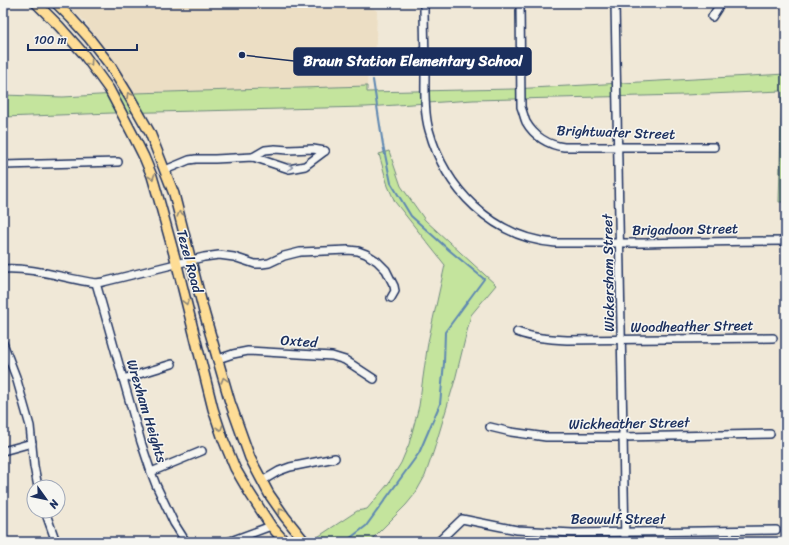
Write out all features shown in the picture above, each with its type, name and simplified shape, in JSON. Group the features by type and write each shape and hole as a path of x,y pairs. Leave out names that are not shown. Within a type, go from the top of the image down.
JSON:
{"main road":[{"name":"Tezel Road","path":"36,3 82,52 109,90 133,135 152,176 177,265 213,409 235,468 271,526 285,542"},
{"name":"Tezel Road","path":"56,3 89,38 110,66 130,96 150,133 174,194 204,312 230,402 250,458 269,494 305,542"}],"street":[{"name":"Brigadoon Street","path":"424,3 425,97 429,128 434,146 440,160 464,197 483,214 495,222 524,236 556,243 786,241"},
{"name":"Brightwater Street","path":"520,3 521,107 526,121 531,129 541,139 550,144 559,146 714,148"},
{"name":"Wickersham Street","path":"616,3 625,542"},
{"path":"712,17 720,3"},
{"path":"165,170 189,160 253,157 289,169 305,166 325,151 313,149 275,149 265,150 253,157"},
{"path":"3,165 118,162"},
{"path":"3,269 14,268 37,271 96,283 177,265 204,257 219,255 234,257 255,264 262,264 300,252 348,250 366,254 377,261 386,270 395,291 391,298"},
{"name":"Wrexham Heights","path":"96,283 141,442 156,485 174,523 186,542"},
{"name":"Woodheather Street","path":"517,332 529,336 567,340 773,338"},
{"path":"3,343 22,394 30,426 36,479"},
{"name":"Oxted","path":"218,359 248,351 332,356 345,360 374,379"},
{"path":"123,379 172,364"},
{"name":"Wickheather Street","path":"490,427 511,432 546,437 770,434"},
{"path":"3,451 32,443"},
{"path":"152,472 202,451"},
{"path":"262,481 290,467 335,458"},
{"path":"48,519 56,542"},
{"name":"Beowulf Street","path":"438,542 462,519 517,530 573,534 776,530"},
{"path":"228,542 271,526"}],"shaded area":[{"path":"65,3 365,3 377,11 375,67 368,67 367,86 135,93 84,21"}],"green space":[{"path":"786,74 786,202 779,202 782,91 473,100 366,107 3,117 3,95 63,97 135,93 367,86 367,92 513,89"},
{"path":"389,151 401,186 425,220 496,285 471,315 455,380 434,450 425,476 415,494 369,542 312,542 357,511 367,509 388,484 401,463 409,444 419,406 428,342 445,265 395,202 388,186 379,154"}],"waterway":[{"path":"345,542 366,526 419,453 440,404 445,332 484,279 411,216 391,183 383,145 373,80"}],"place":[{"name":"Braun Station Elementary School","path":"242,55"}]}
